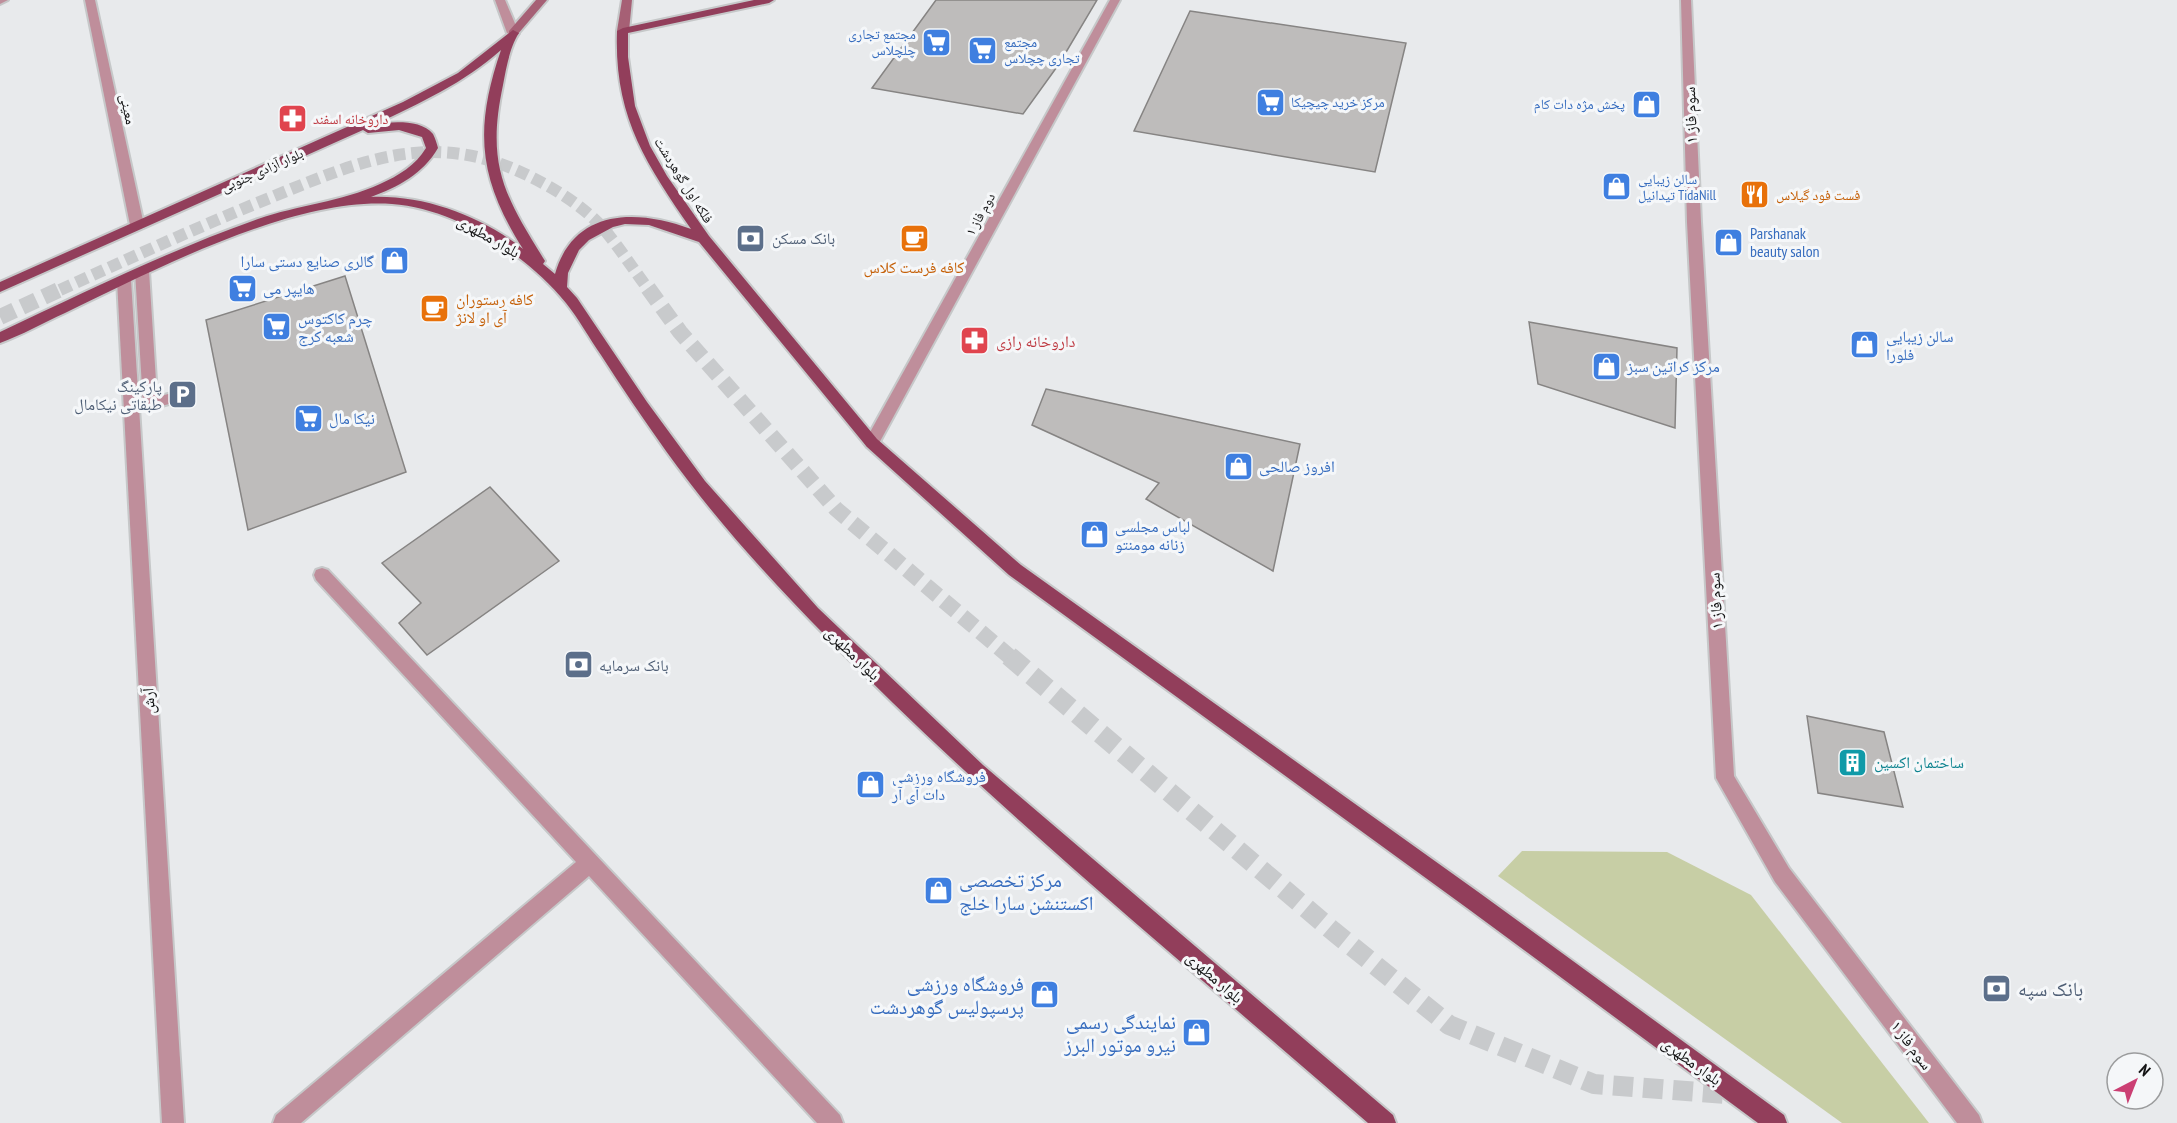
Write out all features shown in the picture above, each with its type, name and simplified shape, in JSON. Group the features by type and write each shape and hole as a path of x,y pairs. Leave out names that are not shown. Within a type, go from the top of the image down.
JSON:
{"main road":[{"path":"542,0 513,33 503,60 494,94 490,145 495,179 504,205 544,271"},
{"path":"627,0 623,31 769,0"},
{"name":"فلکه اول گوهردشت","path":"623,31 624,81 629,106 644,146 661,176 704,239"},
{"name":"بلوار آزادی جنوبی","path":"0,286 350,132 460,76 478,64 513,33"},
{"path":"0,338 142,271 264,221 344,202 408,174 425,161 432,148 428,135 413,127 389,126 350,132"},
{"name":"بلوار مطهری","path":"344,202 392,200 434,208 471,223 510,245 544,271 573,302 642,406 699,485 812,613 975,771 1385,1123"},
{"path":"560,289 560,272 567,255 582,238 611,223 641,220 666,225 704,239"},
{"name":"بلوار مطهری","path":"704,239 872,443 1015,570 1474,901 1776,1123"}],"street":[{"name":"معینی","path":"90,0 137,225"},
{"path":"500,0 513,33"},
{"name":"دوم فاز ۱","path":"872,443 1114,0"},
{"name":"سوم فاز ۱","path":"1686,0 1694,222 1725,778 1782,875 1971,1123"},
{"path":"142,271 150,405 183,395"},
{"name":"آرش","path":"123,280 173,1123"},
{"path":"322,575 832,1123"},
{"path":"284,1123 590,862"}],"green space":[{"path":"1522,851 1667,852 1751,895 1929,1123 1842,1123 1498,876"}],"building":[{"name":"مجتمع تجاری چچلاس","path":"936,0 1097,0 1059,64 1023,114 872,88"},
{"name":"مرکز خرید چیچیکا","path":"1190,11 1406,43 1375,172 1134,131"},
{"name":"نیکا مال","path":"345,276 406,472 248,530 206,320"},
{"name":"مرکز کراتین سبز","path":"1529,322 1677,348 1675,428 1538,384"},
{"path":"1046,389 1300,444 1273,571 1146,499 1159,483 1032,425"},
{"path":"490,487 559,561 427,655 399,623 421,603 382,563"},
{"name":"ساختمان اکسین","path":"1807,716 1884,732 1903,807 1818,793"}],"tunnel":[{"path":"60,290 218,219 338,171 401,154 432,152 464,155 498,163 533,178 561,194 579,206 603,228 649,290"},
{"path":"0,317 63,288"},
{"path":"648,288 680,332 836,509 1010,657"},
{"path":"1009,656 1333,931 1449,1025 1594,1084 1738,1095"}],"place":[{"name":"مجتمع تجاری چلچلاس","path":"937,42"},
{"name":"مجتمع تجاری چچلاس","path":"983,50"},
{"name":"مرکز خرید چیچیکا","path":"1270,102"},
{"name":"پخش مژه دات کام","path":"1646,104"},
{"name":"داروخانه اسفند","path":"292,119"},
{"name":"سالن زیبایی تیدانیل TidaNill","path":"1617,187"},
{"name":"فست فود گیلاس","path":"1755,195"},
{"name":"بانک مسکن","path":"751,238"},
{"name":"کافه فرست کلاس","path":"914,239"},
{"name":"Parshanak beauty salon","path":"1729,242"},
{"name":"گالری صنایع دستی سارا","path":"395,261"},
{"name":"هایپر می","path":"242,288"},
{"name":"کافه رستوران آی او لانژ","path":"435,308"},
{"name":"چرم کاکتوس شعبه کرج","path":"277,327"},
{"name":"داروخانه رازی","path":"975,341"},
{"name":"سالن زیبایی فلورا","path":"1865,345"},
{"name":"مرکز کراتین سبز","path":"1606,366"},
{"name":"پارکینگ طبقاتی نیکامال","path":"183,395"},
{"name":"نیکا مال","path":"308,418"},
{"name":"افروز صالحی","path":"1238,466"},
{"name":"لباس مجلسی زنانه مومنتو","path":"1094,535"},
{"name":"بانک سرمایه","path":"578,665"},
{"name":"ساختمان اکسین","path":"1853,762"},
{"name":"فروشگاه ورزشی دات آی آر","path":"871,785"},
{"name":"مرکز تخصصی اکستنشن سارا خلج","path":"938,891"},
{"name":"بانک سپه","path":"1997,989"},
{"name":"فروشگاه ورزشی پرسپولیس گوهردشت","path":"1045,995"},
{"name":"نمایندگی رسمی نیرو موتور البرز","path":"1197,1033"}]}
